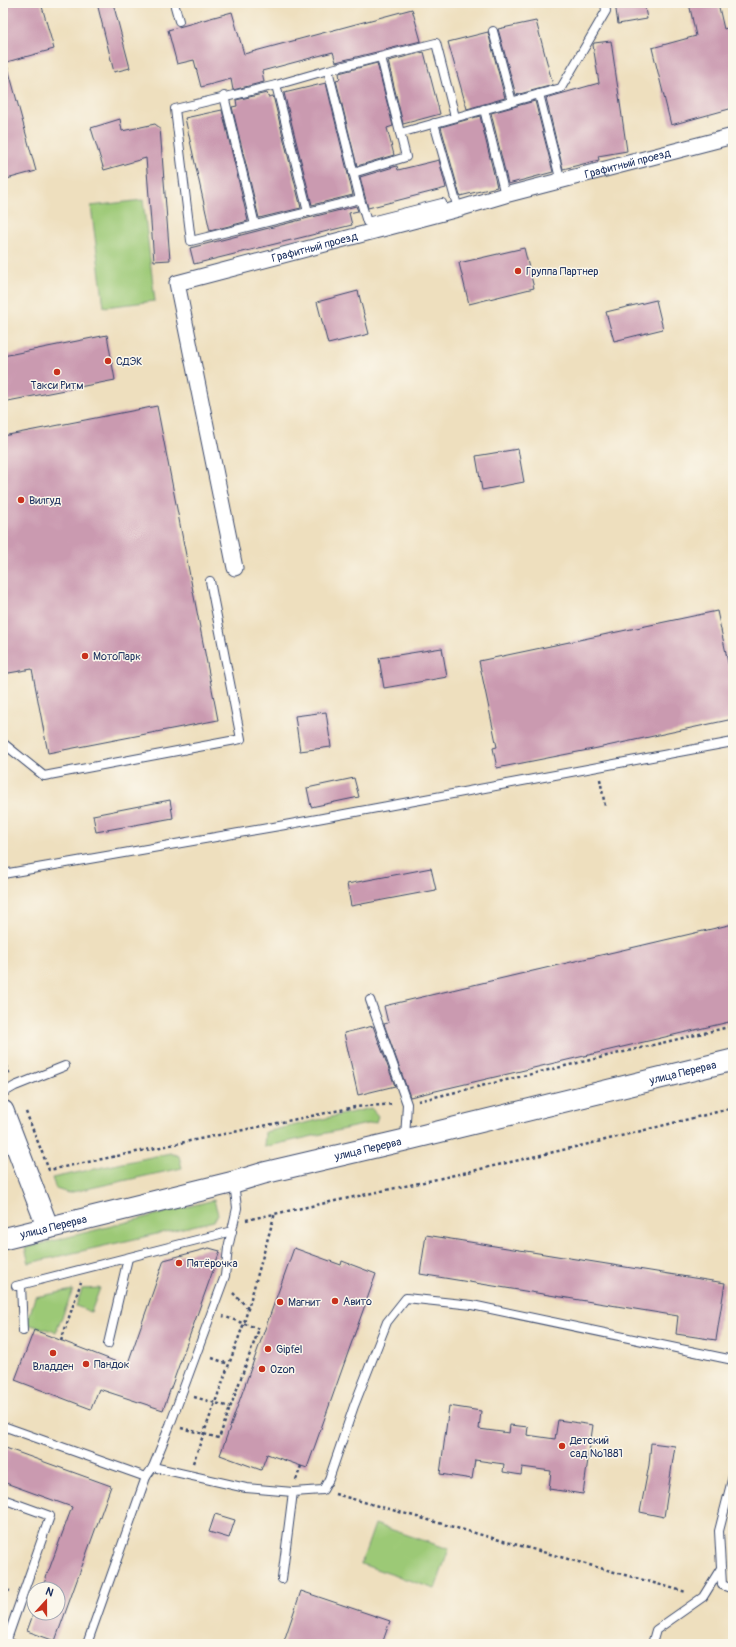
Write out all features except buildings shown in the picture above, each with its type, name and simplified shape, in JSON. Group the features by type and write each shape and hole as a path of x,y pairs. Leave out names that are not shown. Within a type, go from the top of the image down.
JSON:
{"main road":[{"name":"улица Перерва","path":"3,1239 234,1182 264,1173 733,1060"},
{"path":"3,1111 48,1228"}],"street":[{"name":"Графитный проезд","path":"235,568 177,283 458,209 505,195 561,182 733,136"}],"lane":[{"path":"174,3 179,21"},
{"path":"400,133 561,88 606,11 605,3"},
{"path":"493,31 512,102"},
{"path":"360,200 191,241 175,109 224,96 276,85 328,70 436,43 455,117"},
{"path":"353,172 406,157 381,57"},
{"path":"328,70 360,200 367,222 442,203"},
{"path":"276,85 308,212"},
{"path":"539,94 561,182"},
{"path":"224,96 255,226"},
{"path":"484,109 505,195"},
{"path":"434,123 458,209"},
{"path":"3,743 44,776 241,739 210,581"},
{"path":"3,874 285,825 733,742"},
{"path":"370,1000 407,1104 405,1140"},
{"path":"3,1093 15,1086 65,1066"},
{"path":"87,1644 146,1477 153,1466 170,1425 225,1276 237,1208 234,1182"},
{"path":"23,1331 19,1285 232,1231"},
{"path":"108,1344 128,1258"},
{"path":"153,1466 246,1488 293,1492 323,1490 330,1479 354,1406 387,1322 406,1298 472,1304 733,1360"},
{"path":"3,1426 146,1477"},
{"path":"733,1476 719,1530 722,1585 733,1589"},
{"path":"282,1579 293,1492"},
{"path":"3,1499 50,1516 8,1643"},
{"path":"652,1644 656,1630 703,1597 721,1568"}],"path":[{"path":"232,1231 247,1219 440,1178 597,1142 733,1108"},
{"path":"189,1475 244,1323 275,1213"},
{"path":"61,1340 86,1268"},
{"path":"222,1283 248,1308"},
{"path":"170,1425 219,1438 259,1329 212,1312"},
{"path":"212,1358 229,1364"},
{"path":"181,1394 230,1407"},
{"path":"297,1478 301,1466"},
{"path":"323,1490 703,1597"}],"green space":[{"path":"143,200 155,301 104,307 91,206"},
{"path":"371,1108 378,1116 376,1122 264,1147 265,1132"},
{"path":"170,1153 179,1156 182,1168 68,1193 56,1189 52,1178"},
{"path":"214,1200 218,1214 214,1221 29,1263 25,1248"},
{"path":"100,1288 91,1312 76,1306 82,1289"},
{"path":"73,1290 56,1332 27,1324 35,1297"},
{"path":"375,1524 449,1549 435,1589 361,1564"}],"place":[{"name":"Группа Партнер","path":"518,271"},
{"name":"СДЭК","path":"108,361"},
{"name":"Такси Ритм","path":"57,372"},
{"name":"Вилгуд","path":"21,500"},
{"name":"МотоПарк","path":"85,656"},
{"name":"Пятёрочка","path":"179,1263"},
{"name":"Авито","path":"335,1301"},
{"name":"Магнит","path":"280,1302"},
{"name":"Gipfel","path":"268,1349"},
{"name":"Владден","path":"53,1353"},
{"name":"Пандок","path":"86,1364"},
{"name":"Ozon","path":"262,1369"},
{"name":"Детский сад №1881","path":"562,1446"}]}
